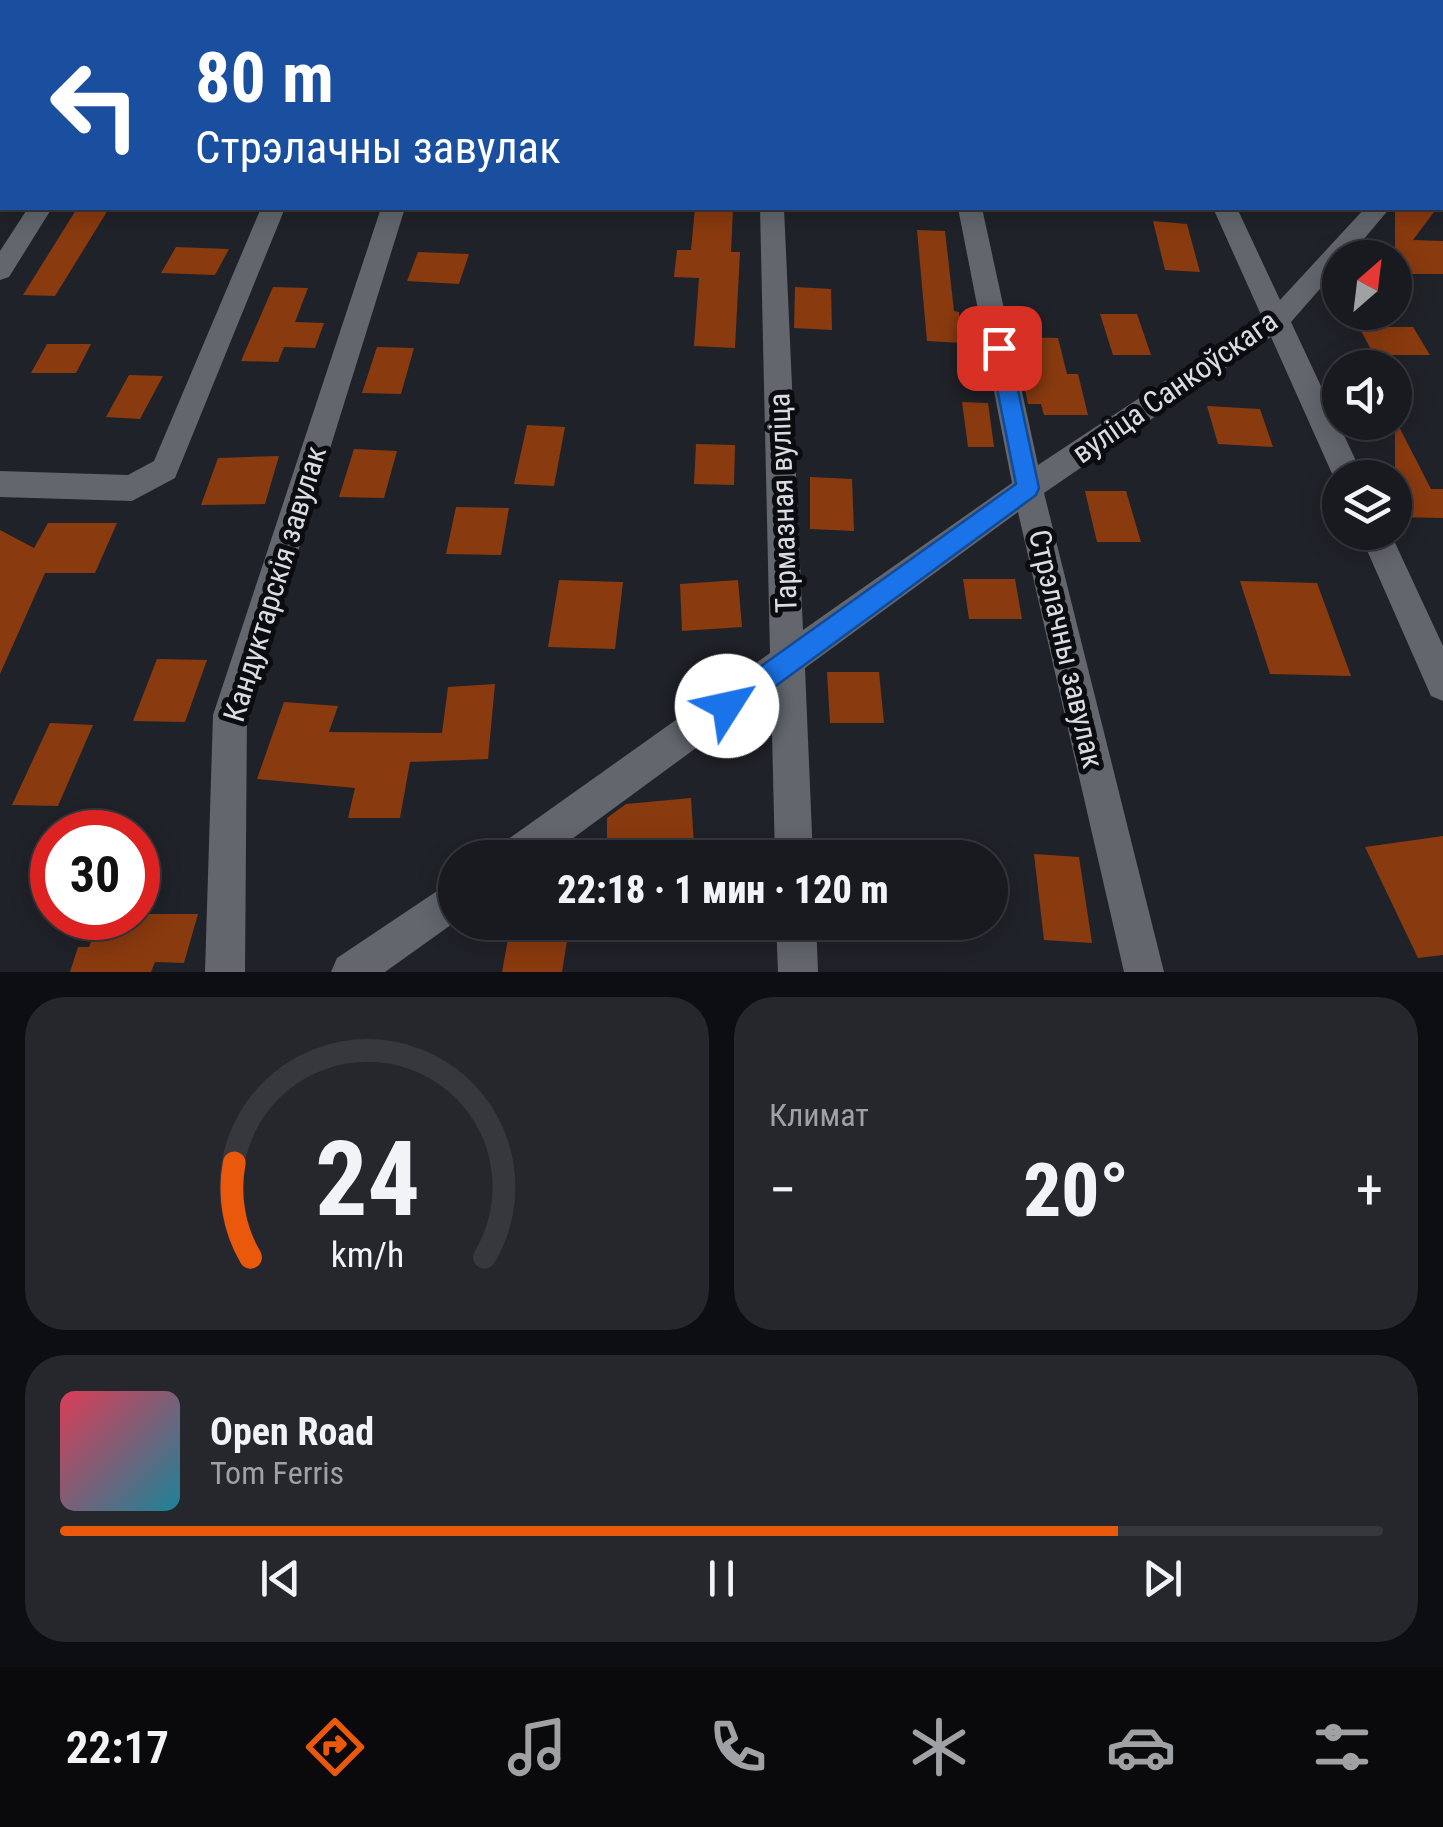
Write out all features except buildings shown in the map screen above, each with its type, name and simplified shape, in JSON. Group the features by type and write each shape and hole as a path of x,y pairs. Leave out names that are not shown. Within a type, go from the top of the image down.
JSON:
{"street":[{"path":"0,272 39,210"},
{"path":"0,484 132,488 165,469 271,210"},
{"name":"Кандуктарскія завулак","path":"225,972 230,715 392,210"},
{"name":"Тармазная вуліца","path":"772,210 793,840"},
{"name":"Стрэлачны завулак","path":"970,210 1028,488 1144,972"},
{"path":"1226,210 1341,460"},
{"name":"вуліца Санкоўскага","path":"538,840 1028,488 1276,320 1376,210"},
{"path":"1382,550 1443,684"},
{"path":"351,972 438,910"},
{"path":"797,940 798,972"}],"route":[{"path":"727,706 1028,488 999,348"}]}
